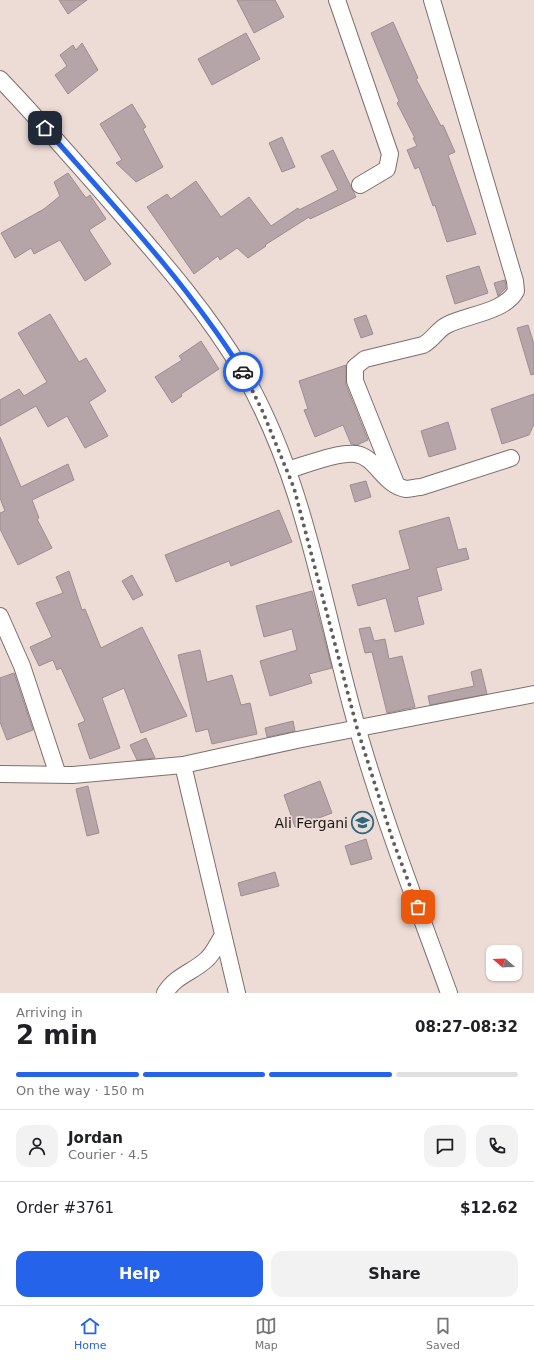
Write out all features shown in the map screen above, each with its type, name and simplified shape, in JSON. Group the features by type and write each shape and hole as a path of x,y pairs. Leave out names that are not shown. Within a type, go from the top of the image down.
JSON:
{"street":[{"path":"337,0 390,154 387,169 360,185"},
{"path":"397,486 355,381 355,367 365,359 423,345 432,340 446,325 469,318 507,302 516,292 515,281 432,0"},
{"path":"0,79 165,265 222,340 243,373 262,410 287,470 310,547 357,728 393,841 449,993"},
{"path":"287,470 343,455 357,454 367,458 383,476 397,486 407,489 511,458"},
{"path":"0,616 22,666 58,775"},
{"path":"0,774 58,775 183,765 357,728 534,694"},
{"path":"183,765 236,993"},
{"path":"165,993 168,987 189,970 207,959 223,935"}],"building":[{"path":"59,0 87,0 68,14"},
{"path":"237,0 275,0 284,17 254,33"},
{"path":"393,22 418,78 416,79 441,126 443,125 455,152 448,155 476,234 447,242 435,205 433,206 419,167 415,169 407,150 417,146 413,138 415,138 397,103 399,101 371,33"},
{"path":"246,33 260,59 212,85 198,59"},
{"path":"82,43 98,70 68,94 55,75 67,66 60,55 73,45 76,50"},
{"path":"132,104 146,127 143,129 163,167 136,182 116,163 122,160 100,124"},
{"path":"282,137 295,167 282,172 269,143"},
{"path":"333,150 356,197 310,219 309,217 265,245 266,246 248,258 237,248 220,260 218,256 194,274 147,207 167,194 171,199 196,181 221,217 249,197 271,226 298,208 299,210 338,190 321,156"},
{"path":"68,173 86,198 90,195 106,219 89,230 111,264 85,281 60,240 34,254 31,248 15,258 1,233 44,209 60,196 54,182"},
{"path":"479,266 488,293 455,304 446,276"},
{"path":"505,280 506,288 498,296 494,283"},
{"path":"50,314 79,362 86,358 106,391 89,402 108,436 85,448 67,416 48,427 36,406 0,426 0,400 19,389 24,396 47,382 18,333"},
{"path":"366,315 373,334 361,338 354,319"},
{"path":"528,325 534,344 534,374 531,375 517,328"},
{"path":"201,341 219,369 181,394 182,396 172,403 155,377 182,360 179,356"},
{"path":"346,365 346,385 368,440 357,445 351,444 343,425 315,437 304,410 308,409 299,381"},
{"path":"534,394 534,424 529,435 502,444 491,409"},
{"path":"448,422 456,449 429,457 421,431"},
{"path":"0,437 21,487 68,464 74,480 32,500 39,518 37,519 52,548 18,565 0,529 0,513 5,511 0,498"},
{"path":"366,481 371,497 355,502 350,485"},
{"path":"279,510 292,542 231,566 229,561 176,582 165,555"},
{"path":"449,517 458,550 466,548 469,559 436,568 442,590 417,597 424,624 395,632 386,598 358,606 352,585 410,569 399,531"},
{"path":"69,571 82,610 85,609 101,648 142,627 187,716 141,733 124,688 102,698 120,748 90,759 78,724 85,721 61,668 57,670 53,660 39,666 30,647 52,637 36,603 63,593 56,577"},
{"path":"132,575 143,595 133,600 122,581"},
{"path":"312,591 332,668 309,674 312,683 270,696 260,661 297,650 292,629 264,637 256,606"},
{"path":"370,627 374,641 385,639 389,659 402,656 415,707 387,713 372,652 365,653 359,629"},
{"path":"200,650 207,682 232,675 241,705 250,703 257,734 212,744 208,729 196,732 178,655"},
{"path":"481,669 487,694 430,705 428,696 474,686 471,672"},
{"path":"14,673 33,730 7,740 0,722 0,678"},
{"path":"293,721 295,731 267,737 265,728"},
{"path":"146,738 155,758 137,760 130,745"},
{"path":"320,781 332,813 295,827 284,795"},
{"path":"88,786 99,833 87,836 76,789"},
{"path":"366,839 372,859 351,865 345,846"},
{"path":"275,872 279,886 241,896 238,883"}],"way so far":[{"path":"243,372 262,410 294,488 357,728 393,841 418,907"}],"place":[{"name":"Ali Fergani","path":"363,823"}],"route":[{"path":"45,128 165,265 222,340 243,372"}]}
